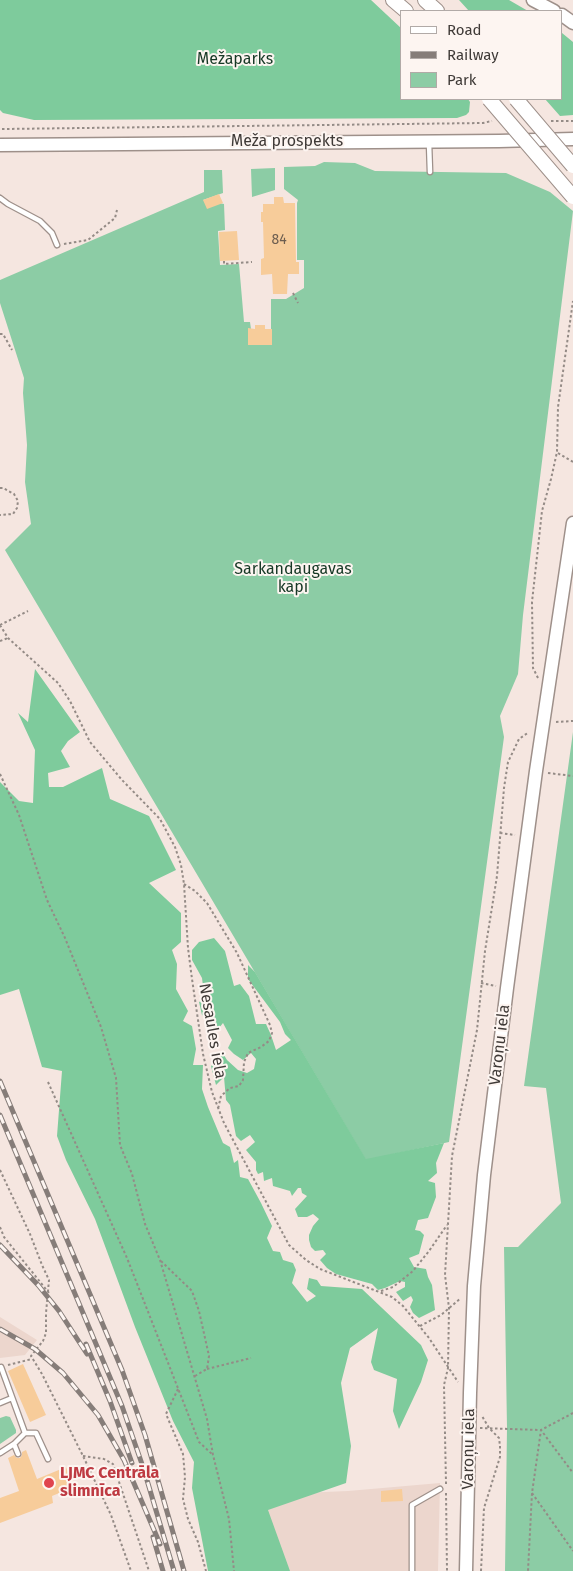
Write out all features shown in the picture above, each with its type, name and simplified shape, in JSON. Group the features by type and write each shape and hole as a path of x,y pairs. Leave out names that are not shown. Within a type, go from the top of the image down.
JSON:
{"main road":[{"path":"393,0 405,10"},
{"path":"426,0 436,10"},
{"path":"490,100 573,197"},
{"path":"517,100 573,166"}],"street":[{"path":"533,0 552,10"},
{"name":"Meža prospekts","path":"0,145 573,139"},
{"name":"Varoņu iela","path":"466,1571 474,1286 484,1175 536,771 573,523"}],"lane":[{"path":"429,141 430,172"},
{"path":"0,198 40,221 52,233 57,245"},
{"path":"1,1367 25,1433"},
{"path":"0,1403 12,1398"},
{"path":"0,1453 14,1444 25,1433 36,1432 48,1459"},
{"path":"14,1444 18,1454"},
{"path":"412,1571 412,1505 440,1489"}],"path":[{"path":"2,128 463,123 496,120"},
{"path":"546,121 573,121"},
{"path":"57,245 88,240 115,218 117,210"},
{"path":"224,260 224,264 252,262"},
{"path":"292,294 298,303"},
{"path":"548,685 538,679 533,668 532,602 542,511 552,479 557,452 558,407 573,301"},
{"path":"0,334 3,334 12,350"},
{"path":"557,452 573,462"},
{"path":"0,488 14,494 18,501 18,508 13,514 0,514"},
{"path":"0,625 28,612"},
{"name":"Nesaules iela","path":"0,625 8,638 58,684 70,701 90,742 122,780 160,819 175,847 181,865 184,884 188,948 203,1054 212,1092 218,1110 288,1245 320,1269 392,1297 403,1306 420,1326 448,1368 460,1384 470,1393"},
{"path":"0,641 8,638"},
{"path":"447,1571 444,1385 448,1368 450,1308 446,1275 452,1156 476,1030 497,876 508,762 518,739 543,722 573,721"},
{"path":"536,771 573,776"},
{"path":"0,774 20,815 47,900 101,1027 116,1078 120,1146 132,1174 145,1224 160,1260 207,1419 213,1455 229,1519 234,1571"},
{"path":"500,833 527,838"},
{"path":"184,884 195,891 207,903 237,953 272,1033 269,1041 248,1053 244,1062 243,1080 239,1086 230,1088 221,1096 218,1110"},
{"path":"481,983 507,988"},
{"path":"48,1082 127,1258 199,1442 213,1455"},
{"path":"0,1170 49,1280 46,1333 43,1341 32,1352 31,1356 42,1374 111,1515 131,1571"},
{"path":"380,1292 393,1287 413,1271 447,1226"},
{"path":"0,1227 4,1237 49,1293"},
{"path":"160,1260 192,1292 199,1311 209,1356 207,1369"},
{"path":"420,1326 450,1308 474,1286"},
{"path":"195,1376 207,1369 251,1358"},
{"path":"1,1367 32,1359"},
{"path":"178,1389 166,1414 183,1454 184,1477 182,1499 188,1520 198,1542 206,1571"},
{"path":"480,1410 489,1428 499,1438 500,1446 500,1457 484,1508 481,1571"},
{"path":"470,1428 541,1430 573,1413"},
{"path":"541,1430 573,1473"},
{"path":"528,1571 532,1493 541,1430"},
{"path":"83,1456 104,1459 113,1464 149,1571"},
{"path":"532,1493 573,1551"}],"shaded area":[{"path":"0,1317 37,1340 25,1355 0,1358"},
{"path":"440,1483 438,1571 240,1571 229,1496 348,1491"}],"green space":[{"name":"Mežaparks","path":"0,0 371,0 400,27 400,100 469,100 470,102 469,112 457,118 34,120 3,113 0,110"},
{"path":"459,0 509,0 526,10 468,10"},
{"path":"563,34 573,42 573,115 560,116 546,100 563,100"},
{"name":"Sarkandaugavas kapi","path":"324,162 355,163 375,171 506,173 550,192 573,211 523,615 518,674 500,716 504,737 449,1142 366,1160 5,550 31,524 25,482 27,445 23,393 24,378 0,303 0,280 204,192 204,170 222,170 223,193 203,200 224,204 225,230 218,231 220,265 239,264 244,322 250,322 251,329 248,329 248,344 271,345 271,299 286,299 304,288 304,260 297,260 298,200 284,189 284,167 315,166"},
{"path":"275,168 275,190 252,197 251,169"},
{"path":"35,669 80,732 68,741 61,751 70,767 48,773 49,787 63,787 102,768 110,799 149,816 176,870 149,883 181,913 181,942 172,950 177,964 176,989 188,1011 183,1021 192,1026 196,1049 193,1065 203,1065 202,1089 208,1107 223,1143 230,1147 234,1163 238,1160 240,1177 248,1179 272,1226 267,1238 273,1251 280,1252 283,1260 293,1263 296,1270 292,1283 307,1302 316,1296 307,1289 309,1278 317,1280 321,1286 362,1289 421,1345 428,1360 421,1382 399,1429 393,1411 397,1379 374,1370 371,1362 378,1328 350,1348 341,1383 351,1446 346,1483 268,1510 290,1571 208,1571 192,1488 194,1462 173,1421 135,1327 95,1219 66,1160 57,1136 62,1071 42,1067 19,989 0,995 0,782 19,801 33,803 35,750 18,713 28,722"},
{"path":"573,732 573,1571 505,1571 507,1428 504,1247 518,1247 561,1203 546,1088 524,1086"},
{"path":"214,938 225,951 234,986 240,984 249,996 256,1024 266,1024 276,1050 291,1040 248,979 248,965 255,972 366,1159 444,1143 436,1163 437,1173 428,1181 435,1183 436,1197 428,1218 418,1220 415,1230 420,1231 424,1235 419,1254 409,1258 414,1267 426,1269 432,1285 435,1310 419,1318 413,1313 410,1307 413,1300 411,1296 403,1301 396,1292 405,1287 405,1282 400,1281 378,1290 372,1284 336,1274 327,1268 320,1260 326,1254 323,1250 315,1251 311,1247 309,1240 313,1226 319,1219 313,1214 307,1217 298,1217 295,1209 307,1196 302,1193 301,1188 298,1188 292,1196 290,1191 273,1186 272,1178 264,1181 263,1172 258,1174 256,1162 246,1150 255,1142 250,1135 241,1141 236,1136 230,1105 226,1100 224,1077 216,1085 211,1066 222,1052 227,1060 238,1070 247,1073 254,1069 256,1059 251,1053 243,1060 228,1048 232,1040 223,1023 219,1028 202,1015 199,1002 205,999 209,987 203,986 202,978 192,960 192,950 199,942"},
{"path":"10,1417 16,1433 0,1444 0,1418"}],"building":[{"path":"219,194 223,203 207,209 203,200"},
{"path":"274,197 283,197 284,203 295,203 296,262 299,262 299,274 288,274 287,294 273,294 272,274 261,275 261,259 264,258 261,212 263,212 263,204 274,204"},
{"path":"237,231 239,260 220,261 219,232"},
{"path":"255,325 265,325 265,329 272,329 272,345 248,345 248,328 255,329"},
{"path":"23,1364 46,1415 30,1422 8,1371"},
{"name":"LJMC Centrāla slimnīca","path":"26,1450 37,1479 66,1467 74,1487 52,1496 53,1503 0,1523 0,1498 19,1491 8,1458 14,1455 20,1458 22,1452"},
{"path":"402,1489 403,1501 381,1502 381,1491"}],"railway":[{"path":"0,1081 122,1370 145,1435 184,1571"},
{"path":"0,1115 122,1406 144,1470 174,1571"},
{"path":"0,1245 38,1285 59,1311 87,1354"},
{"path":"0,1329 35,1349 63,1373 98,1415 124,1460 160,1544"},
{"path":"86,1344 110,1401 132,1463"},
{"path":"153,1537 163,1571"}],"place":[{"name":"LJMC Centrāla slimnīca","path":"49,1483"}]}
